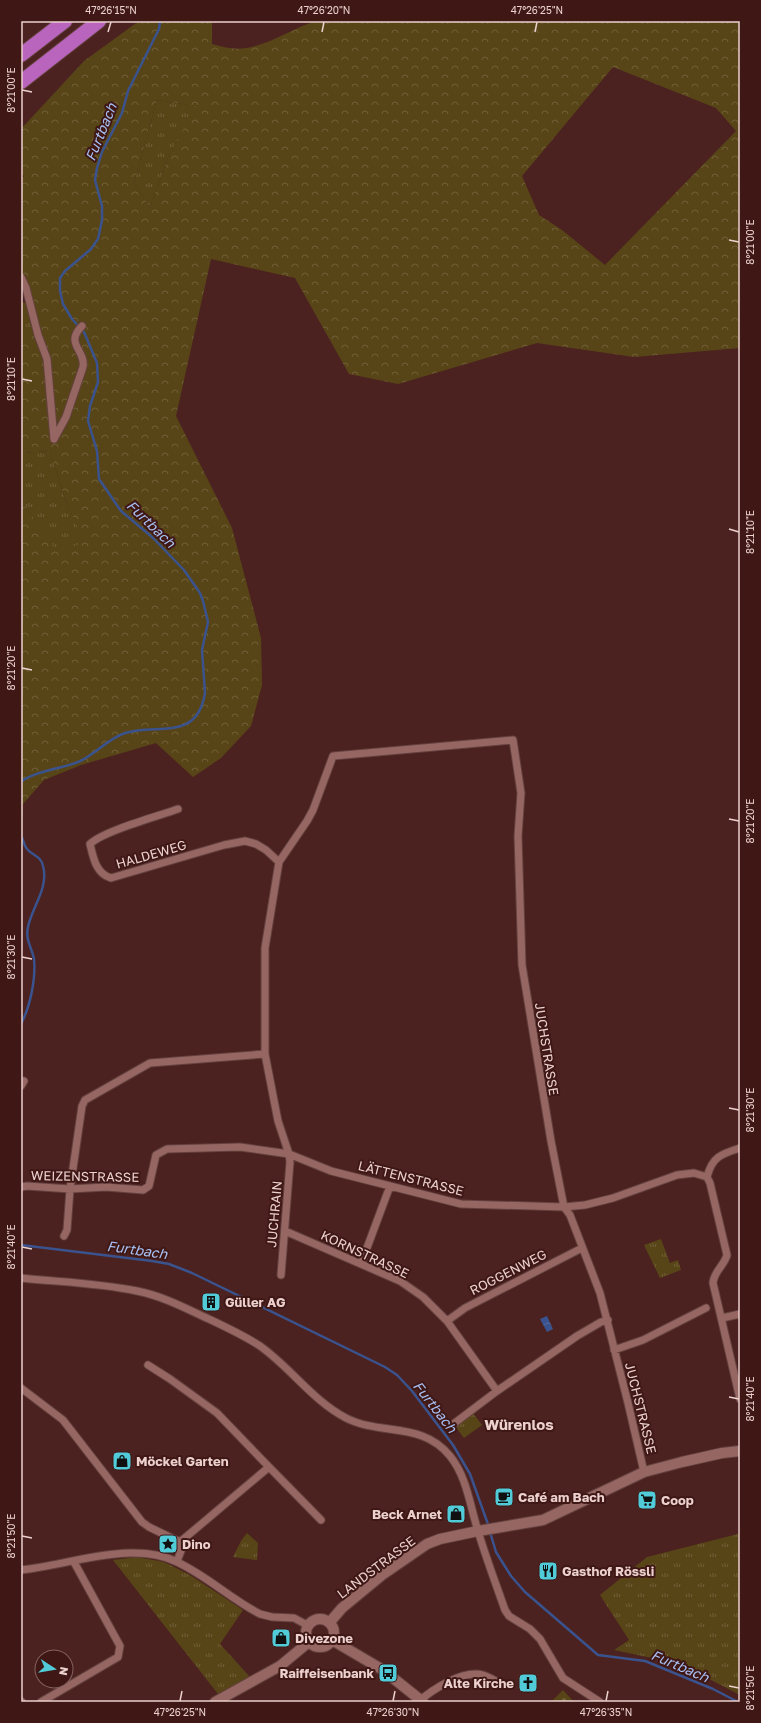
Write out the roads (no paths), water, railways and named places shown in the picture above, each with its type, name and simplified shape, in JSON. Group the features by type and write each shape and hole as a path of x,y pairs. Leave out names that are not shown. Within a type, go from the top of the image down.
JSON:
{"highway":[{"path":"21,55 65,21"},
{"path":"21,82 99,21"}],"main road":[{"name":"LANDSTRASSE","path":"330,1622 342,1608 382,1575 427,1544 440,1539 481,1530 543,1520 644,1472 722,1453 740,1451"},
{"path":"321,1618 330,1622 334,1631 332,1640 325,1646 321,1647 316,1647 309,1642 305,1631 307,1625 316,1619 321,1618"},
{"path":"332,1640 374,1664 420,1701"},
{"path":"215,1702 280,1666 309,1642"}],"street":[{"path":"21,277 26,288 47,359 54,439 66,417 84,362 74,338 79,328"},
{"name":"JUCHSTRASSE","path":"279,862 292,845 313,810 333,756 513,740 521,793 518,836 522,965 549,1134 564,1207 570,1215 600,1293 608,1320 644,1472"},
{"name":"HALDEWEG","path":"178,809 114,831 94,840 90,844 99,871 111,878 224,845 245,841 256,844 266,850 279,862"},
{"path":"279,862 265,948 265,1054 278,1121 289,1154"},
{"path":"64,1236 67,1230 70,1189 82,1106 85,1100 150,1063 265,1054"},
{"name":"WEIZENSTRASSE","path":"21,1187 27,1186 70,1189 106,1187 143,1190 149,1186 156,1155 167,1149 240,1147 289,1154"},
{"path":"740,1148 716,1158 709,1169 707,1177 710,1182 727,1249 726,1260 716,1272 713,1283 740,1399"},
{"name":"LÄTTENSTRASSE","path":"289,1154 331,1171 461,1204 564,1207 586,1205 677,1175 694,1173 707,1177"},
{"name":"JUCHRAIN","path":"281,1275 290,1162 289,1154"},
{"path":"361,1264 390,1186"},
{"name":"KORNSTRASSE","path":"285,1231 400,1282 423,1297 447,1321 497,1391"},
{"name":"ROGGENWEG","path":"447,1321 465,1308 582,1248"},
{"path":"21,1278 110,1286 138,1291 170,1300 238,1333 260,1346 287,1369 309,1392 347,1419 422,1435 432,1439 450,1455 468,1491 481,1530 482,1542 505,1610 509,1616 530,1629 540,1639 563,1678 600,1702"},
{"name":"JUCHSTRASSE","path":"614,1350 642,1340 706,1308"},
{"path":"722,1318 740,1314"},
{"path":"452,1425 497,1391 577,1336 601,1322 608,1320"},
{"path":"148,1365 170,1378 217,1413 321,1520"},
{"path":"21,1388 63,1420 142,1522 180,1542"},
{"path":"180,1542 269,1467"},
{"path":"177,1562 181,1551 180,1542"},
{"path":"21,1570 129,1553 160,1555 177,1562 260,1614 272,1617 294,1618 307,1625"},
{"path":"41,1702 118,1657 120,1646 74,1562"},
{"path":"420,1701 447,1682 474,1673 484,1675 502,1685"}],"water":[{"path":"547,1316 553,1329 547,1332 540,1319"}],"waterway":[{"name":"Furtbach","path":"21,782 40,773 78,762 112,739 125,733 138,730 174,728 185,725 194,719 201,708 205,693 202,650 208,622 203,601 200,593 184,570 152,537 121,511 99,479 97,451 88,421 90,406 98,382 97,363 84,332 72,319 63,304 60,291 60,278 65,271 91,249 98,239 102,220 102,206 95,180 97,168 102,152 122,113 128,91 159,29 160,21"},
{"name":"Furtbach","path":"21,835 27,849 39,858 42,863 44,874 42,890 30,920 27,932 34,959 34,975 30,1001 21,1024"},
{"name":"Furtbach","path":"21,1245 169,1264 192,1273 385,1367 397,1375 412,1391 453,1445 470,1474 489,1527"},
{"name":"Furtbach","path":"490,1532 496,1552 511,1576 525,1592 598,1655 645,1661 713,1689 738,1702"}],"place":[{"name":"Güller AG","path":"211,1302"},
{"name":"Möckel Garten","path":"122,1461"},
{"name":"Café am Bach","path":"504,1497"},
{"name":"Coop","path":"647,1500"},
{"name":"Beck Arnet","path":"456,1514"},
{"name":"Dino","path":"168,1544"},
{"name":"Gasthof Rössli","path":"548,1571"},
{"name":"Divezone","path":"281,1638"},
{"name":"Raiffeisenbank","path":"388,1673"},
{"name":"Alte Kirche","path":"528,1683"}],"district":[{"name":"Würenlos","path":"519,1425"}]}
